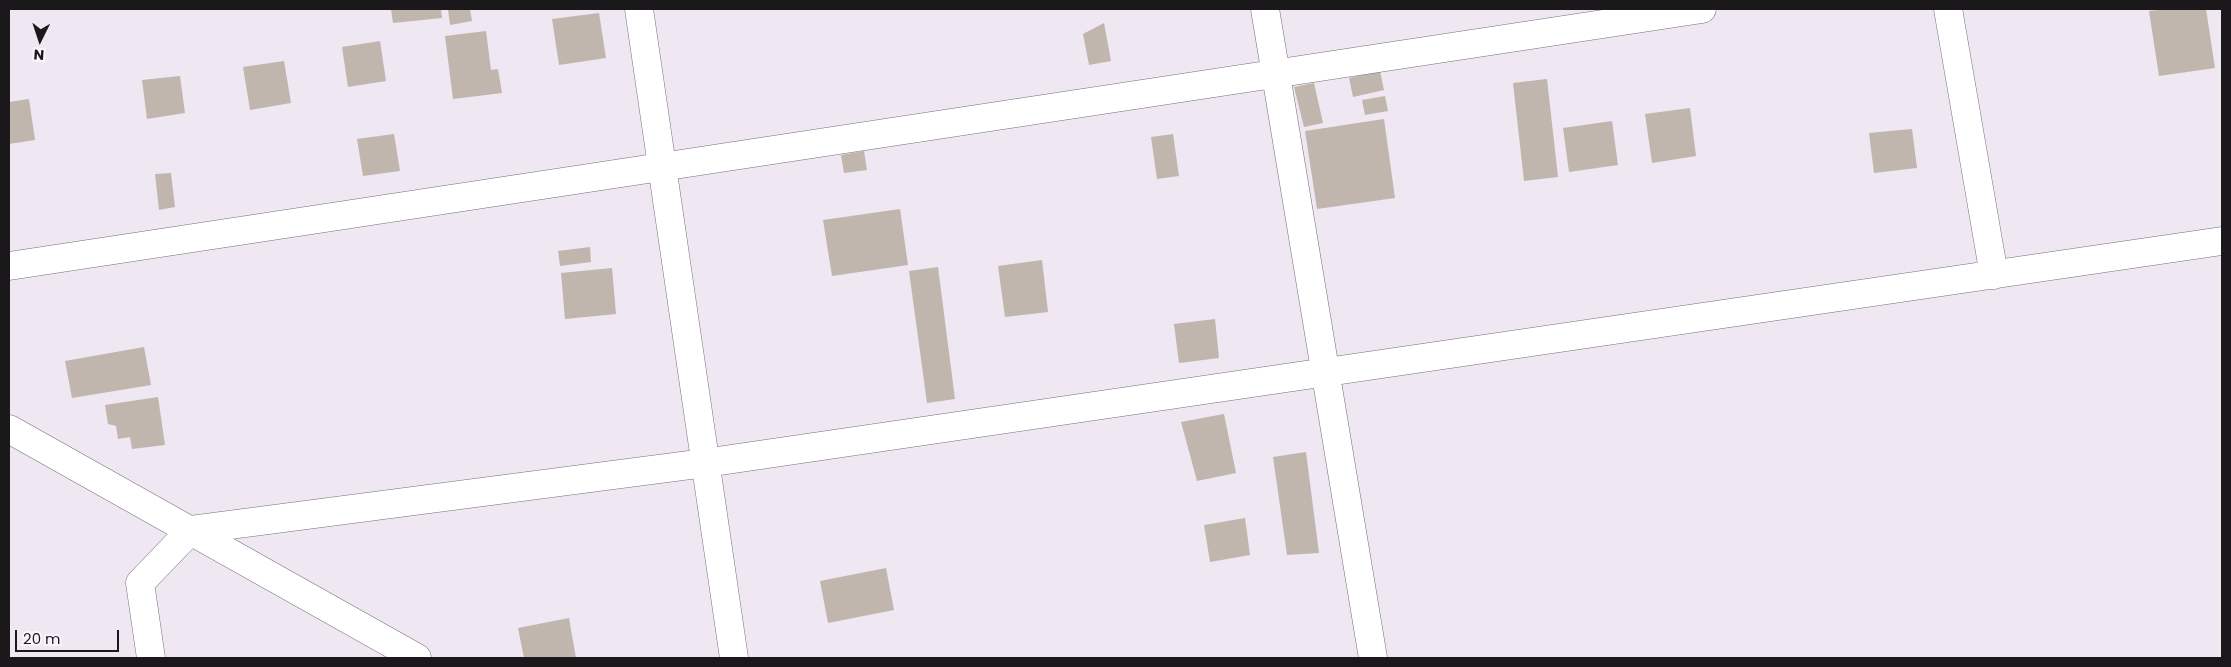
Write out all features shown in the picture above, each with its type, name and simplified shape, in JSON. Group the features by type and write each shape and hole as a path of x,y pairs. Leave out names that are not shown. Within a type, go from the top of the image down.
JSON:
{"street":[{"path":"639,9 734,658"},
{"path":"1266,9 1373,658"},
{"path":"9,266 1702,9"},
{"path":"1948,9 1994,275"},
{"path":"152,658 140,583 191,530 705,463 2222,241"},
{"path":"9,429 417,658"}],"building":[{"path":"391,9 441,9 442,18 393,23"},
{"path":"448,9 470,9 472,21 450,25"},
{"path":"2206,9 2215,68 2159,76 2149,11"},
{"path":"599,13 606,58 559,65 552,19"},
{"path":"1104,23 1111,61 1089,65 1083,34"},
{"path":"486,31 491,70 498,69 502,93 453,99 445,36"},
{"path":"380,41 386,81 348,87 342,47"},
{"path":"284,61 291,103 250,110 243,67"},
{"path":"1380,71 1384,90 1353,97 1349,78"},
{"path":"180,76 185,113 147,119 142,80"},
{"path":"1547,79 1558,177 1524,181 1513,83"},
{"path":"1314,83 1323,123 1304,127 1294,87"},
{"path":"1385,96 1388,111 1365,115 1362,100"},
{"path":"29,99 35,140 9,144 9,102"},
{"path":"1690,108 1696,156 1652,163 1645,114"},
{"path":"1384,119 1395,198 1317,209 1305,131"},
{"path":"1612,121 1618,165 1569,172 1563,128"},
{"path":"1912,129 1917,168 1874,173 1869,133"},
{"path":"394,134 400,171 363,176 357,139"},
{"path":"1173,134 1179,176 1157,179 1151,137"},
{"path":"864,151 867,170 844,173 841,155"},
{"path":"171,173 175,207 159,210 155,174"},
{"path":"900,209 908,265 832,276 823,220"},
{"path":"590,247 591,262 560,266 558,251"},
{"path":"1042,260 1048,312 1005,317 998,266"},
{"path":"938,267 955,399 927,403 909,271"},
{"path":"612,268 616,314 565,319 561,273"},
{"path":"1215,319 1219,358 1179,363 1174,324"},
{"path":"144,347 151,385 72,398 65,361"},
{"path":"158,397 165,445 132,449 130,437 118,439 116,426 108,424 105,405"},
{"path":"1224,414 1236,473 1197,481 1181,422"},
{"path":"1306,452 1319,553 1287,555 1273,457"},
{"path":"1245,518 1250,555 1210,562 1204,525"},
{"path":"886,568 894,610 828,623 820,581"},
{"path":"569,618 576,658 524,658 518,628"}]}
